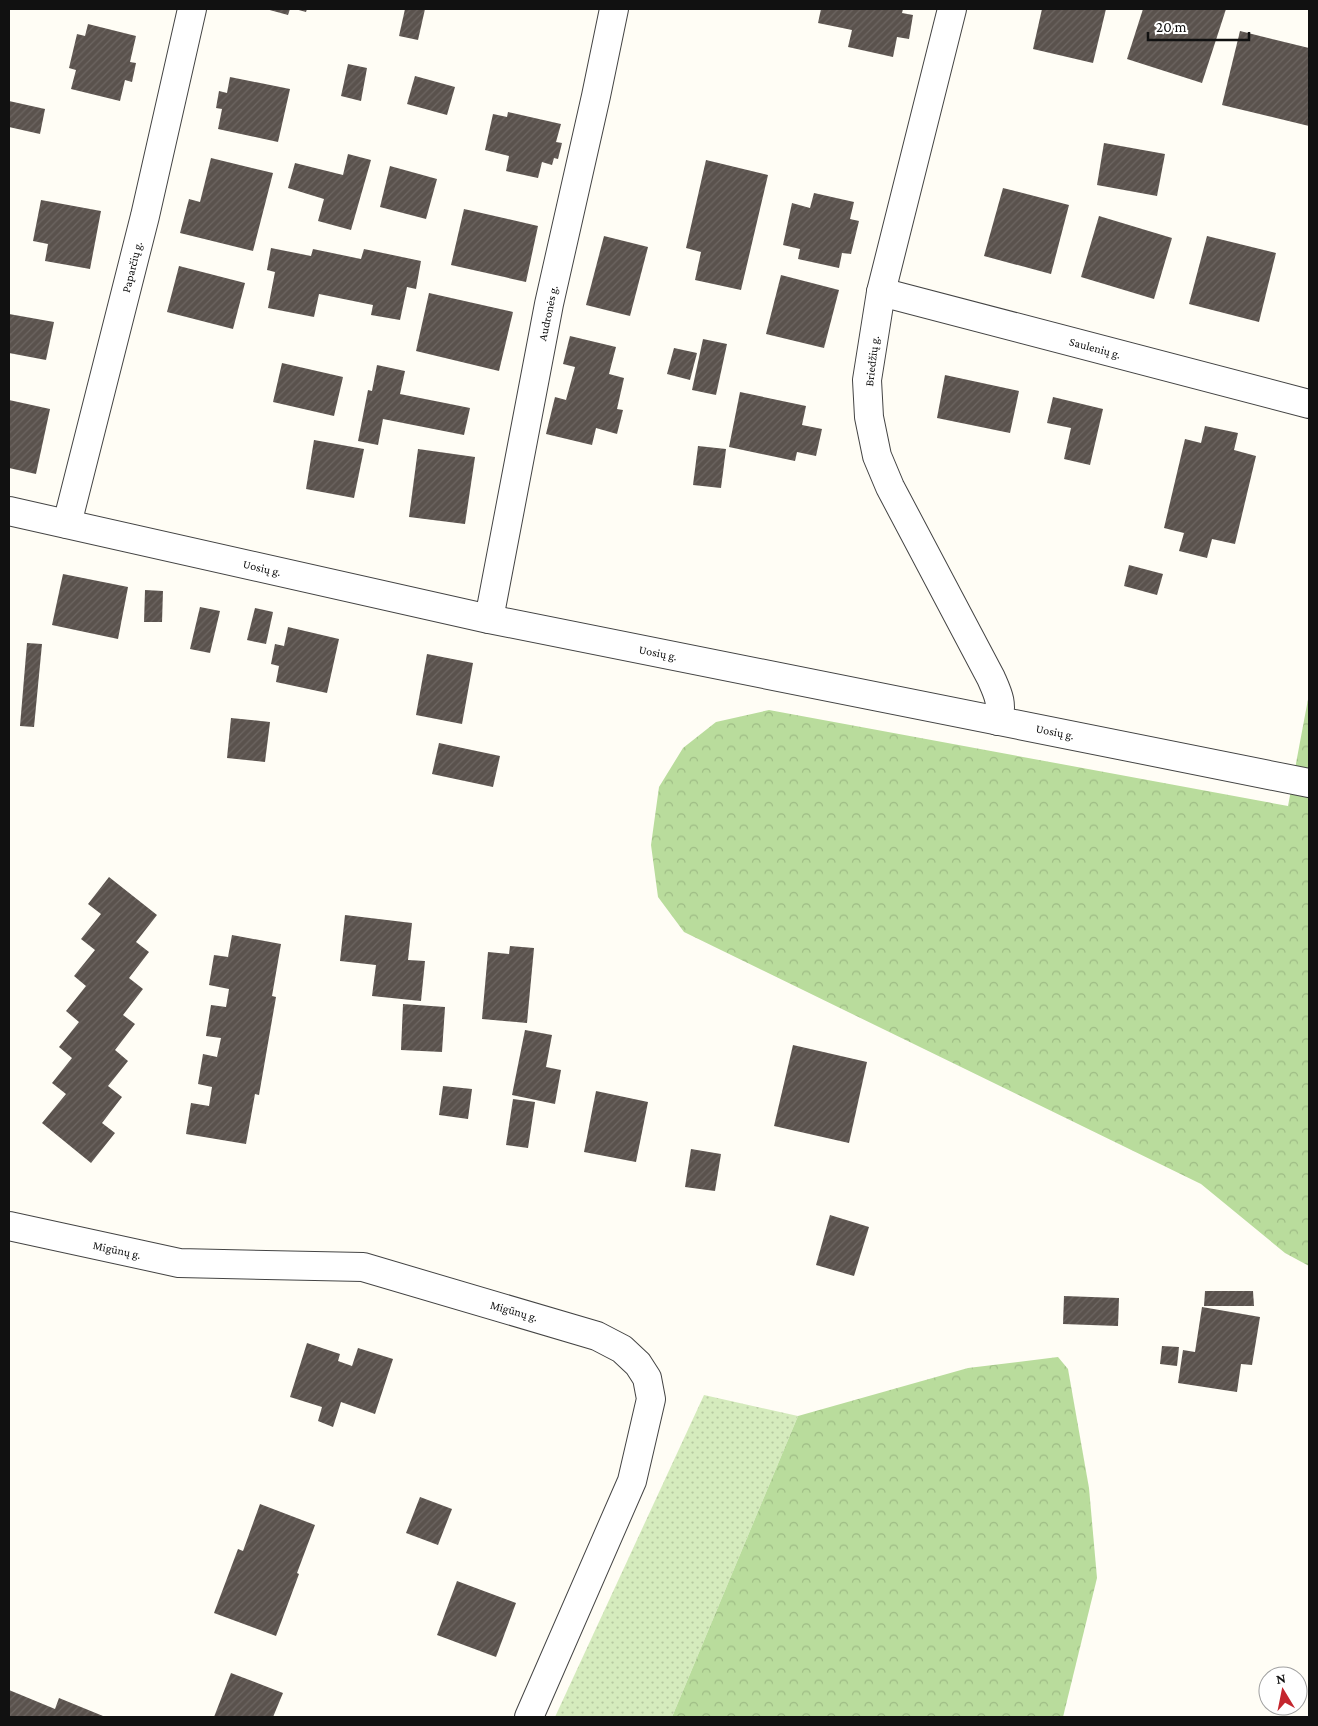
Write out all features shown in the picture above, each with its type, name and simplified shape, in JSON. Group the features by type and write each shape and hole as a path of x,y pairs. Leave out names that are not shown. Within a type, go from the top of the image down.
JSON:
{"street":[{"name":"Paparčių g.","path":"68,524 145,216 192,9"},
{"name":"Audronės g.","path":"489,619 549,304 614,9"},
{"name":"Briedžių g.","path":"952,9 881,292 867,380 869,417 877,456 894,496 999,696 1001,708 998,720"},
{"name":"Saulenių g.","path":"881,292 1309,404"},
{"name":"Uosių g.","path":"9,512 489,619 1309,782"},
{"name":"Migūnų g.","path":"9,1226 179,1264 362,1267 597,1336 622,1349 633,1359 647,1378 651,1399 632,1481 530,1717"}],"green space":[{"path":"1309,694 1309,1266 1285,1253 1201,1184 684,932 658,897 651,845 659,787 683,748 716,722 769,710 1288,806"},
{"path":"1058,1357 1068,1369 1089,1488 1097,1578 1063,1717 672,1717 798,1416 968,1368"},
{"path":"704,1395 798,1416 672,1717 555,1717"}],"building":[{"path":"266,9 290,9 288,15"},
{"path":"295,9 307,9 306,12"},
{"path":"405,9 425,9 418,40 399,36"},
{"path":"821,9 903,9 902,13 913,15 909,39 897,37 893,57 848,47 852,30 818,23"},
{"path":"1042,9 1106,9 1093,63 1033,49"},
{"path":"1143,9 1226,9 1202,83 1127,59"},
{"path":"88,24 136,36 130,62 136,63 132,82 125,80 120,101 71,89 76,70 69,68 77,34 85,36"},
{"path":"1240,31 1309,48 1309,126 1222,105"},
{"path":"348,64 367,68 361,101 341,96"},
{"path":"415,76 455,87 447,115 407,104"},
{"path":"230,77 290,89 278,142 218,129 222,109 216,108 219,91 227,93"},
{"path":"9,101 45,109 40,134 9,127"},
{"path":"508,112 561,124 556,142 562,143 558,159 554,158 552,165 542,162 538,178 506,171 509,156 485,150 493,114 507,117"},
{"path":"1104,143 1165,154 1157,196 1097,185"},
{"path":"348,154 371,160 351,230 318,221 324,199 288,188 295,163 343,175"},
{"path":"211,158 273,173 253,251 180,233 189,199 200,202"},
{"path":"706,160 768,175 741,290 695,280 701,252 686,248"},
{"path":"390,166 437,179 426,219 380,207"},
{"path":"1003,188 1069,205 1051,274 984,256"},
{"path":"814,193 854,202 850,219 859,221 851,254 842,253 839,268 798,259 800,249 783,245 792,203 810,208"},
{"path":"41,200 101,211 90,269 45,261 48,244 33,241"},
{"path":"464,209 538,226 526,282 451,265"},
{"path":"1099,216 1172,238 1154,299 1081,277"},
{"path":"604,236 648,247 630,316 586,305"},
{"path":"1207,236 1276,253 1259,322 1189,304"},
{"path":"271,248 311,256 313,249 361,259 364,249 421,261 416,289 407,287 400,320 371,315 373,305 319,294 314,317 268,308 275,272 267,270"},
{"path":"179,266 245,283 233,329 167,312"},
{"path":"781,275 839,290 824,348 766,334"},
{"path":"429,293 513,312 499,371 416,351"},
{"path":"9,314 54,322 46,360 9,353"},
{"path":"570,336 616,347 609,374 624,378 617,409 623,410 617,434 596,428 592,445 546,434 555,397 566,400 575,367 563,364"},
{"path":"703,339 727,344 716,395 692,390"},
{"path":"674,348 697,353 690,380 667,374"},
{"path":"282,363 343,377 334,416 273,402"},
{"path":"377,365 405,371 400,394 470,408 464,435 383,419 378,445 358,441 368,390 372,391"},
{"path":"945,375 1019,391 1010,433 937,418"},
{"path":"740,392 806,406 802,425 822,429 816,456 797,452 795,461 729,447"},
{"path":"1053,397 1103,409 1090,465 1064,459 1071,428 1047,423"},
{"path":"9,400 50,409 36,474 9,468"},
{"path":"1205,426 1238,433 1234,450 1256,456 1235,544 1212,539 1207,558 1179,551 1184,533 1164,528 1185,439 1201,443"},
{"path":"314,440 364,449 354,498 306,489"},
{"path":"698,446 726,449 721,488 693,485"},
{"path":"418,449 475,457 465,524 409,517"},
{"path":"1129,565 1163,574 1157,595 1124,586"},
{"path":"63,574 128,587 118,639 52,625"},
{"path":"145,590 163,591 162,622 144,622"},
{"path":"200,607 220,611 210,653 190,649"},
{"path":"255,608 273,612 266,644 247,640"},
{"path":"288,627 339,639 327,693 276,682 279,666 271,664 275,644 284,646"},
{"path":"27,643 42,644 34,727 20,726"},
{"path":"427,654 473,663 462,724 416,715"},
{"path":"231,718 270,722 265,762 227,758"},
{"path":"439,743 500,756 493,787 432,774"},
{"path":"109,877 157,915 136,942 149,952 129,978 143,989 123,1015 135,1024 115,1050 128,1061 108,1086 122,1097 102,1123 115,1133 91,1163 42,1123 66,1094 52,1083 72,1058 59,1047 79,1022 66,1011 86,986 74,976 95,950 81,939 101,914 88,904"},
{"path":"345,915 412,923 408,960 425,961 421,1001 372,996 376,965 340,961"},
{"path":"232,935 281,944 272,996 276,997 259,1095 255,1094 246,1144 186,1134 191,1103 209,1106 212,1087 198,1084 203,1054 217,1057 221,1038 206,1036 211,1005 226,1007 229,989 209,985 214,955 228,957"},
{"path":"510,946 534,948 527,1023 482,1019 488,952 509,954"},
{"path":"403,1004 445,1007 442,1052 401,1050"},
{"path":"525,1030 552,1035 546,1067 561,1070 555,1104 512,1095"},
{"path":"793,1045 867,1062 849,1143 774,1126"},
{"path":"443,1086 472,1089 468,1119 439,1115"},
{"path":"596,1091 648,1102 636,1162 584,1152"},
{"path":"513,1099 535,1102 528,1148 506,1145"},
{"path":"691,1149 721,1154 715,1191 685,1187"},
{"path":"830,1215 869,1227 854,1276 816,1265"},
{"path":"1205,1291 1253,1291 1254,1306 1204,1306"},
{"path":"1064,1296 1119,1298 1118,1326 1063,1324"},
{"path":"1202,1307 1260,1317 1252,1365 1241,1364 1237,1392 1178,1383 1183,1350 1195,1352"},
{"path":"307,1343 340,1354 338,1361 352,1366 358,1348 393,1359 375,1414 341,1402 333,1427 318,1421 322,1407 290,1397"},
{"path":"1162,1346 1179,1347 1177,1366 1160,1364"},
{"path":"420,1497 452,1509 438,1545 406,1533"},
{"path":"260,1504 315,1525 276,1636 214,1613 238,1549 243,1551"},
{"path":"457,1581 516,1603 496,1657 437,1635"},
{"path":"231,1673 283,1693 273,1717 214,1717"},
{"path":"9,1690 55,1709 59,1698 103,1717 9,1717"}]}
